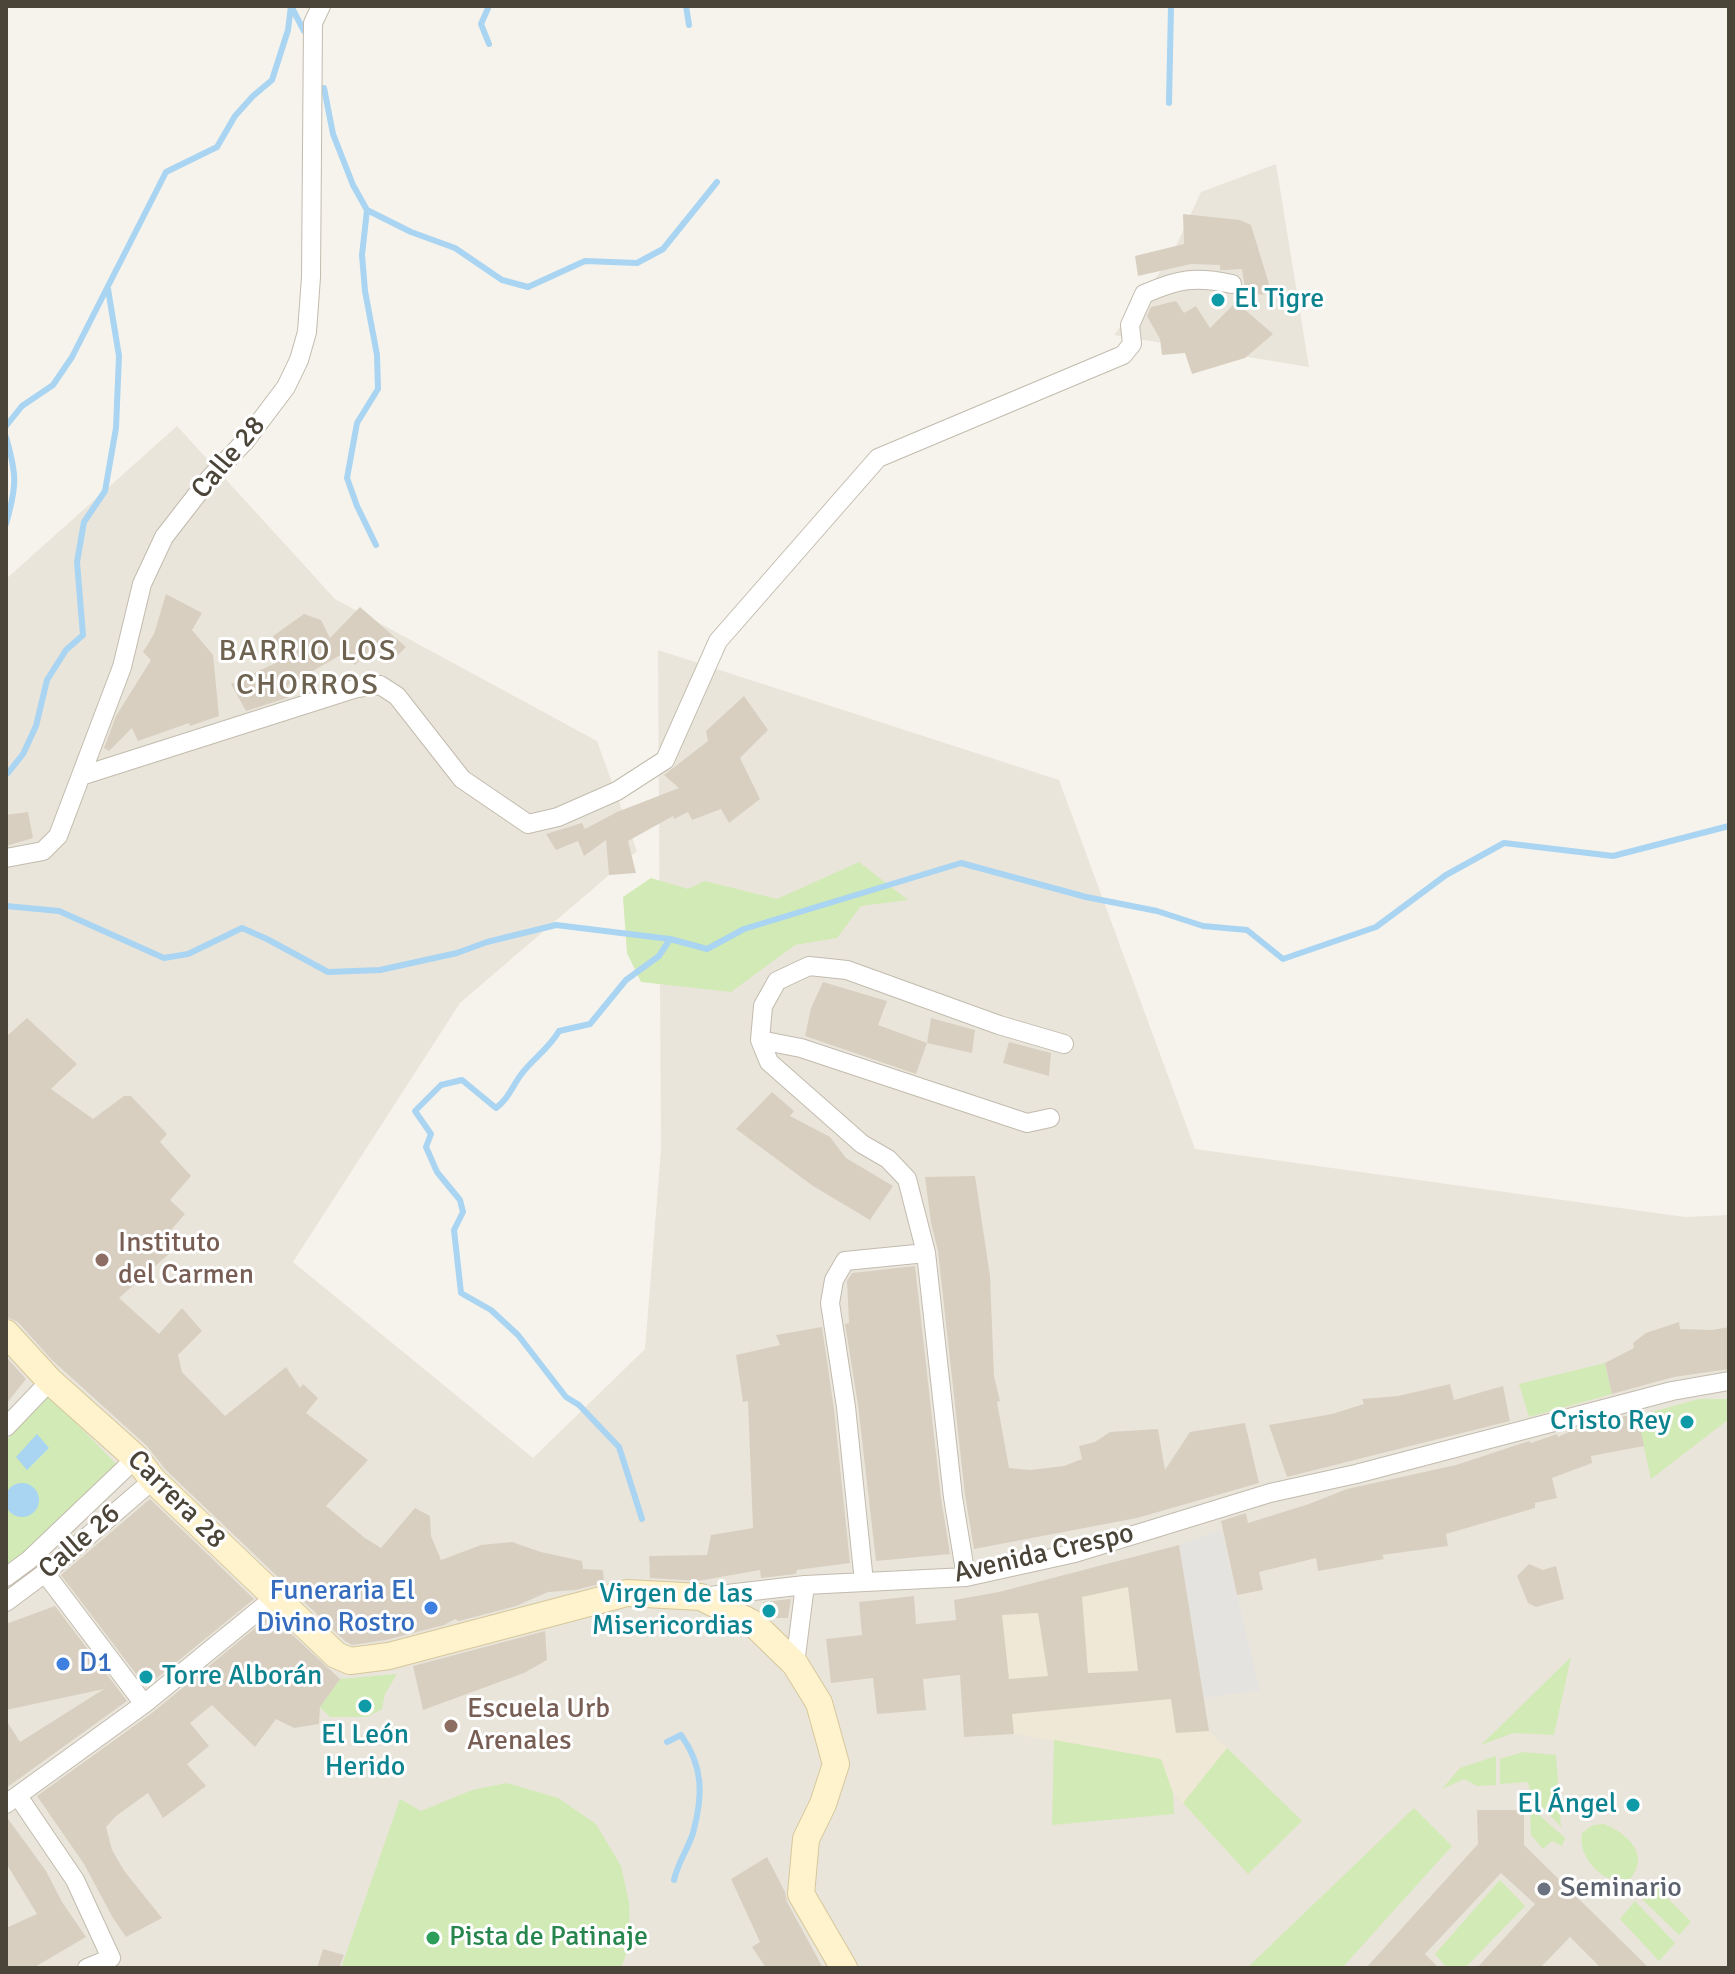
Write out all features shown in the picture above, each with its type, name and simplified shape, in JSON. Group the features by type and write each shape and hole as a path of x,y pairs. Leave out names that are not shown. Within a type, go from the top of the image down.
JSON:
{"main road":[{"name":"Carrera 28","path":"6,1333 50,1381 136,1458 153,1480 275,1597 336,1655 350,1661"},
{"name":"Avenida Crespo","path":"350,1661 389,1656 627,1593 701,1597"},
{"path":"701,1597 754,1624 795,1664 819,1703 836,1764 823,1804 806,1839 801,1894 844,1968"}],"street":[{"name":"Calle 28","path":"6,858 43,851 58,836 122,667 142,584 164,537 209,479 246,440 278,398 299,360 307,332 311,277 313,23 321,6"},
{"path":"81,776 357,688 380,685 397,696 462,779 528,824 558,817 617,791 665,760 718,641 878,458 1123,355 1132,344 1130,325 1144,294 1176,280 1207,278 1232,284"},
{"path":"966,1577 953,1497 926,1253 907,1179 888,1159 862,1144 792,1086 769,1062 760,1040 763,1006 777,981 809,966 847,970 958,1011 1064,1044"},
{"path":"760,1040 801,1048 1027,1123 1050,1118"},
{"path":"864,1582 846,1407 830,1303 834,1280 845,1261 926,1253"},
{"path":"6,1427 50,1381"},
{"name":"Avenida Crespo","path":"701,1597 805,1585 966,1577 1075,1553 1270,1493 1356,1474 1672,1391 1729,1381"},
{"name":"Calle 26","path":"6,1577 29,1560 136,1458"},
{"name":"Calle 26","path":"6,1602 45,1573 153,1480"},
{"path":"45,1573 144,1704"},
{"path":"795,1664 805,1585"},
{"path":"87,1968 111,1958 75,1880 12,1800 144,1704 275,1597"}],"shaded area":[{"path":"1276,164 1309,367 1114,335 1171,257 1201,192"},
{"path":"177,426 335,599 597,741 637,851 460,1003 293,1262 533,1458 645,1349 661,1150 658,650 1059,780 1195,1149 1685,1217 1729,1215 1729,1968 6,1968 6,579"},
{"path":"1221,1530 1260,1690 1204,1698 1179,1545"},
{"path":"1148,1553 1176,1732 1209,1731 1302,1821 1248,1874 1173,1793 1160,1759 1014,1734 999,1592"}],"green space":[{"path":"859,862 908,900 861,906 837,938 795,945 731,992 641,982 627,953 623,897 651,878 688,889 705,881 777,899"},
{"path":"1605,1363 1612,1394 1529,1417 1519,1384"},
{"path":"49,1395 116,1464 6,1570 6,1441"},
{"path":"1699,1399 1729,1399 1729,1419 1651,1479 1637,1416"},
{"path":"1571,1657 1554,1735 1513,1733 1481,1745"},
{"path":"397,1674 385,1694 382,1709 367,1717 330,1717 320,1707 340,1679"},
{"path":"1054,1740 1161,1759 1173,1793 1174,1814 1052,1825"},
{"path":"1227,1748 1302,1821 1248,1874 1183,1803"},
{"path":"1523,1752 1556,1755 1561,1827 1531,1795 1528,1782 1500,1784 1500,1759"},
{"path":"1496,1756 1496,1785 1477,1786 1464,1779 1442,1789 1460,1768"},
{"path":"507,1783 558,1798 596,1824 621,1866 629,1902 630,1944 621,1968 341,1968 400,1799 421,1811 472,1790"},
{"path":"1530,1807 1565,1838 1562,1846 1552,1841 1543,1849 1531,1835"},
{"path":"1414,1808 1452,1846 1342,1968 1247,1968"},
{"path":"1604,1824 1621,1833 1634,1846 1638,1862 1630,1879 1611,1879 1588,1861 1582,1833 1593,1825"},
{"path":"1500,1880 1525,1906 1465,1968 1447,1968 1435,1954"},
{"path":"1652,1882 1691,1922 1679,1935 1639,1896"},
{"path":"1635,1901 1675,1943 1659,1961 1620,1919"}],"water":[{"path":"37,1434 49,1448 27,1470 16,1457"},
{"path":"22,1483 34,1488 39,1500 34,1512 22,1517 10,1512 5,1500 10,1488"}],"building":[{"path":"1183,214 1240,220 1251,225 1272,294 1246,295 1242,269 1220,270 1220,265 1191,264 1138,276 1135,256 1184,244"},
{"path":"1176,301 1184,313 1196,306 1210,328 1236,302 1273,334 1245,358 1192,374 1185,353 1162,355 1160,339 1147,316 1151,307"},
{"path":"166,594 202,613 192,630 213,655 219,716 138,741 132,728 109,751 104,748 116,716 151,660 143,652 154,634"},
{"path":"360,607 406,647 389,664 375,645 355,665 344,653 287,686 293,696 246,711 231,684 284,659 273,636 304,614 321,620 330,638"},
{"path":"744,696 768,730 740,758 760,799 729,823 721,809 692,820 688,812 674,819 673,816 628,841 636,873 609,875 606,840 584,856 578,841 556,850 546,834 582,823 585,829 617,812 679,788 664,775 708,741 706,731"},
{"path":"28,812 33,838 6,846 6,815"},
{"path":"823,982 887,1001 878,1025 927,1043 916,1074 805,1036 811,1008"},
{"path":"27,1018 77,1064 51,1089 93,1119 124,1096 131,1096 167,1134 160,1142 191,1176 170,1200 185,1214 164,1238 170,1253 119,1298 159,1334 182,1308 202,1331 178,1355 182,1372 225,1416 286,1367 300,1388 303,1384 318,1398 306,1413 368,1460 326,1506 365,1538 381,1548 415,1508 430,1516 431,1536 441,1560 481,1545 512,1542 582,1561 583,1569 603,1570 604,1583 548,1592 516,1606 459,1621 455,1619 444,1625 386,1640 352,1645 165,1469 147,1446 51,1359 18,1322 6,1317 6,1037"},
{"path":"931,1018 975,1030 972,1053 927,1043"},
{"path":"1009,1042 1051,1053 1049,1076 1003,1063"},
{"path":"772,1092 794,1111 790,1116 830,1137 846,1158 893,1186 870,1220 813,1186 736,1129"},
{"path":"975,1176 990,1276 994,1376 1000,1401 997,1402 1009,1468 1030,1470 1064,1466 1082,1459 1079,1446 1095,1442 1110,1432 1158,1429 1165,1470 1190,1432 1245,1423 1259,1483 1137,1518 974,1549 965,1495 938,1251 925,1177"},
{"path":"915,1266 950,1554 876,1561 845,1324 849,1323 847,1281 852,1273"},
{"path":"1679,1322 1680,1329 1729,1327 1729,1369 1674,1377 1612,1394 1605,1363 1634,1348 1633,1343 1646,1333"},
{"path":"822,1327 850,1563 761,1578 760,1570 698,1581 650,1578 649,1556 707,1555 711,1535 753,1528 748,1401 743,1402 736,1355 780,1345 776,1335"},
{"path":"6,1357 26,1379 6,1404"},
{"path":"1450,1384 1454,1400 1503,1386 1510,1421 1287,1477 1269,1425 1332,1414 1364,1404 1362,1399 1398,1396"},
{"path":"1637,1413 1644,1446 1591,1456 1592,1463 1552,1478 1557,1498 1535,1503 1535,1508 1446,1534 1448,1546 1382,1555 1384,1559 1318,1571 1316,1558 1259,1572 1263,1590 1237,1595 1221,1521 1246,1513 1248,1523 1347,1489 1456,1465 1523,1443 1557,1434 1558,1437 1578,1428"},
{"path":"150,1499 254,1599 146,1687 61,1575"},
{"path":"1179,1545 1209,1731 1176,1733 1171,1699 1012,1714 1014,1734 964,1737 960,1675 923,1679 926,1710 877,1714 873,1678 831,1683 826,1639 862,1635 859,1602 914,1596 916,1624 956,1620 954,1600 999,1592","holes":["1128,1587 1138,1671 1088,1673 1082,1597","1038,1613 1048,1676 1009,1679 1002,1615"]},
{"path":"1529,1564 1543,1570 1556,1566 1564,1599 1536,1607 1528,1603 1517,1576"},
{"path":"791,1599 788,1618 771,1618 764,1612 763,1602"},
{"path":"55,1606 127,1701 6,1788 6,1720 20,1742 104,1689 6,1710 6,1624"},
{"path":"271,1615 340,1679 320,1707 319,1724 294,1728 276,1719 255,1747 212,1705 190,1723 209,1746 187,1764 206,1786 163,1818 148,1793 106,1827 112,1850 125,1872 162,1918 126,1937 84,1864 37,1796 152,1713"},
{"path":"545,1631 547,1660 524,1673 423,1710 413,1666"},
{"name":"Seminario","path":"1477,1810 1524,1810 1524,1845 1649,1968 1601,1968 1570,1937 1540,1968 1477,1968 1535,1904 1501,1873 1425,1954 1439,1968 1366,1968 1478,1844"},
{"path":"6,1816 46,1871 86,1937 33,1968 6,1968 6,1928 37,1914 6,1863"},
{"path":"767,1857 787,1902 823,1968 766,1968 752,1947 760,1942 731,1879"},
{"path":"323,1949 344,1955 339,1968 317,1968"}],"waterway":[{"path":"291,6 304,31"},
{"path":"6,426 22,406 53,385 72,357 166,172 217,147 235,116 272,80 288,30 291,6"},
{"path":"489,6 481,24 489,44"},
{"path":"686,6 689,25"},
{"path":"1169,103 1171,6"},
{"path":"324,88 333,134 353,185 367,210 411,232 455,248 502,280 528,287 585,261 637,263 663,249 717,182"},
{"path":"367,210 362,255 377,355 378,389 357,423 347,478 376,545"},
{"path":"8,773 23,754 36,726 47,680 66,650 83,635 77,562 84,522 105,491 116,428 119,356 108,289"},
{"path":"6,437 14,480 6,524"},
{"path":"642,1519 619,1447 579,1405 566,1397 518,1335 491,1310 461,1293 454,1230 463,1212 460,1200 437,1172 426,1147 431,1134 415,1111 441,1085 462,1080 496,1108 559,1031 590,1024 626,980 659,956 670,939 707,949 744,929 961,863 1086,897 1157,911 1203,926 1247,930 1283,959 1376,927 1446,875 1504,843 1613,856 1729,826"},
{"path":"6,906 59,911 164,958 188,954 242,928 328,972 380,970 457,953 487,942 556,925 670,939"},
{"path":"667,1742 681,1735 689,1747 698,1770 700,1794 693,1833 674,1880"}],"place":[{"name":"El Tigre","path":"1218,300"},
{"name":"Instituto del Carmen","path":"102,1260"},
{"name":"Cristo Rey","path":"1687,1422"},
{"name":"Funeraria El Divino Rostro","path":"431,1608"},
{"name":"Virgen de las Misericordias","path":"769,1611"},
{"name":"D1","path":"63,1664"},
{"name":"Torre Alborán","path":"146,1677"},
{"name":"El León Herido","path":"365,1706"},
{"name":"Escuela Urb Arenales","path":"451,1726"},
{"name":"El Ángel","path":"1633,1805"},
{"name":"Seminario","path":"1544,1889"},
{"name":"Pista de Patinaje","path":"433,1938"}],"district":[{"name":"BARRIO LOS CHORROS","path":"308,669"}]}
